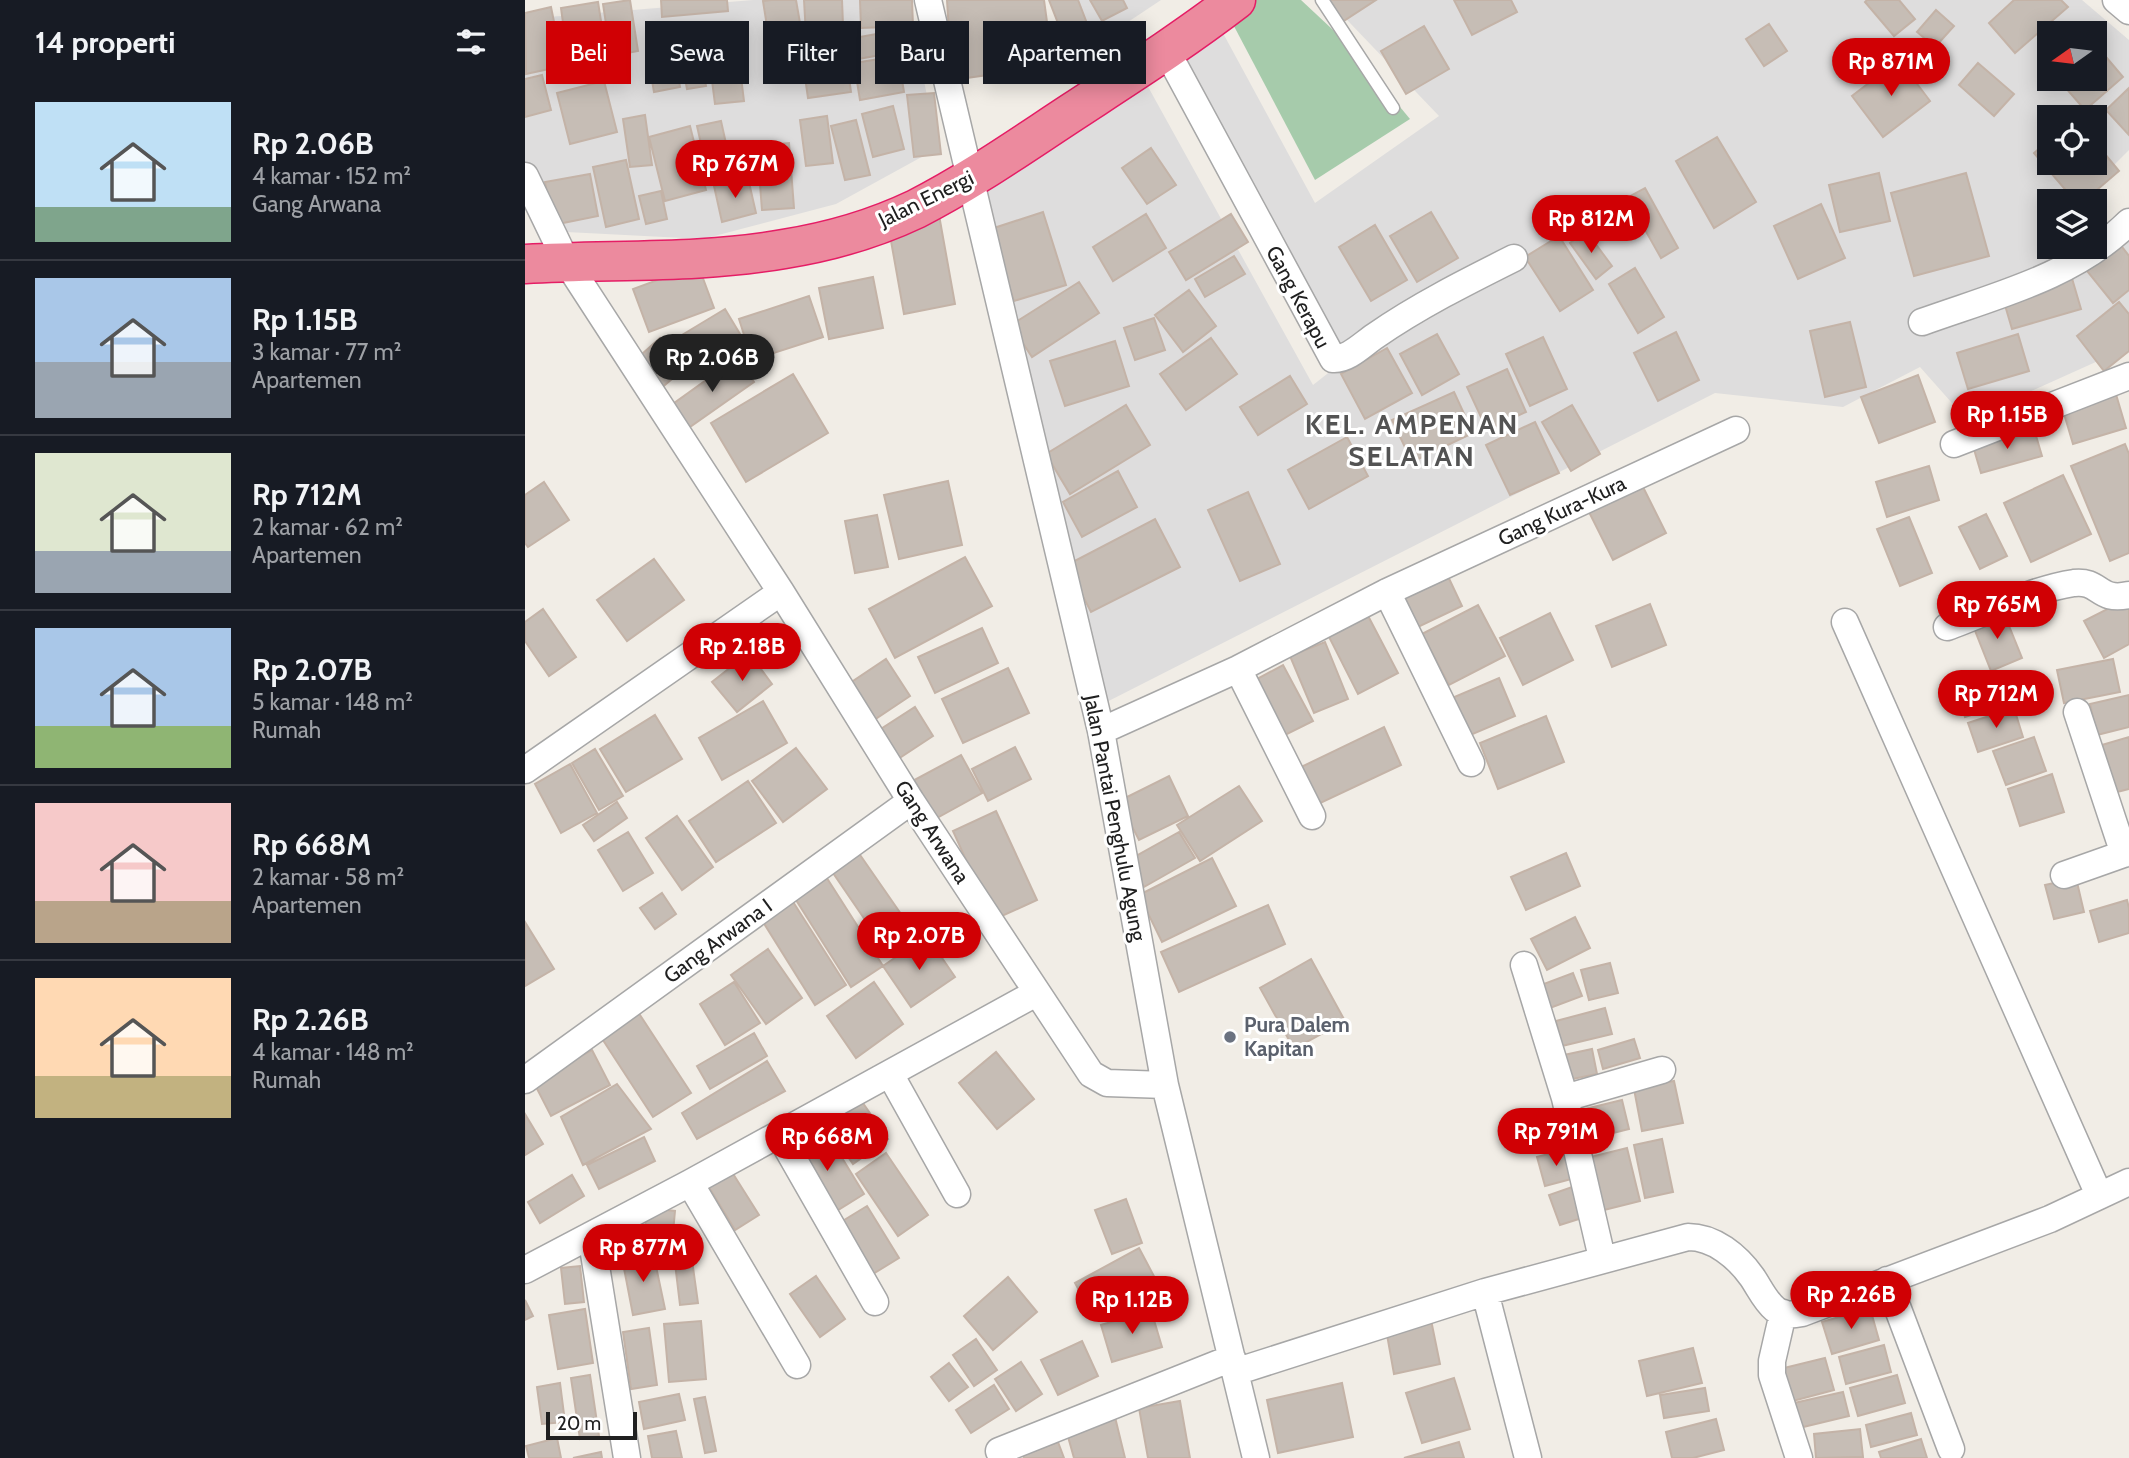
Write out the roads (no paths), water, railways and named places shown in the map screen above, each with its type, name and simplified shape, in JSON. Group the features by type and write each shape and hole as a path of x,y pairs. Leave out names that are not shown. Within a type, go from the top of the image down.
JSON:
{"highway":[{"name":"Jalan Energi","path":"525,264 687,259 784,249 879,223 914,210 970,179 1166,50 1222,4"}],"street":[{"name":"Jalan Pantai Penghulu Agung","path":"928,0 1101,732 1165,1085 1256,1458"},
{"path":"2116,0 2129,11"},
{"name":"Gang Kerapu","path":"1166,50 1333,359 1346,356 1381,332 1514,258"},
{"name":"Gang Arwana","path":"525,176 566,261 781,592 911,801 1091,1074 1097,1080 1107,1083 1165,1085"},
{"path":"1922,322 2036,281 2082,260 2112,239 2129,222"},
{"path":"1954,444 2129,376"},
{"name":"Gang Kura-Kura","path":"1101,732 1238,669 1387,592 1736,430"},
{"path":"1947,628 2030,596 2077,583 2092,584 2106,596 2115,598 2129,595"},
{"path":"525,771 781,592"},
{"path":"1387,592 1471,763"},
{"path":"1845,622 2099,1195"},
{"path":"1238,669 1312,816"},
{"path":"2064,874 2127,853 2077,712"},
{"name":"Gang Arwana I","path":"525,1080 911,801"},
{"path":"1524,965 1565,1098 1602,1258"},
{"path":"525,1270 690,1183 1036,993"},
{"path":"1565,1098 1662,1070"},
{"path":"890,1074 957,1194"},
{"path":"779,1134 875,1303"},
{"path":"999,1451 1233,1365 1602,1258 1688,1237 1703,1237 1734,1258 1749,1273 1776,1310 1783,1314 1802,1313 2050,1219 2129,1182"},
{"path":"690,1183 797,1365"},
{"path":"591,1235 627,1458"},
{"path":"1887,1280 1951,1449"},
{"path":"1485,1292 1528,1458"},
{"path":"1783,1314 1772,1361 1772,1375 1799,1458"}],"lane":[{"path":"1322,0 1393,108"}],"place":[{"name":"Pura Dalem Kapitan","path":"1230,1037"}],"district":[{"name":"KEL. AMPENAN SELATAN","path":"1412,440"}]}
